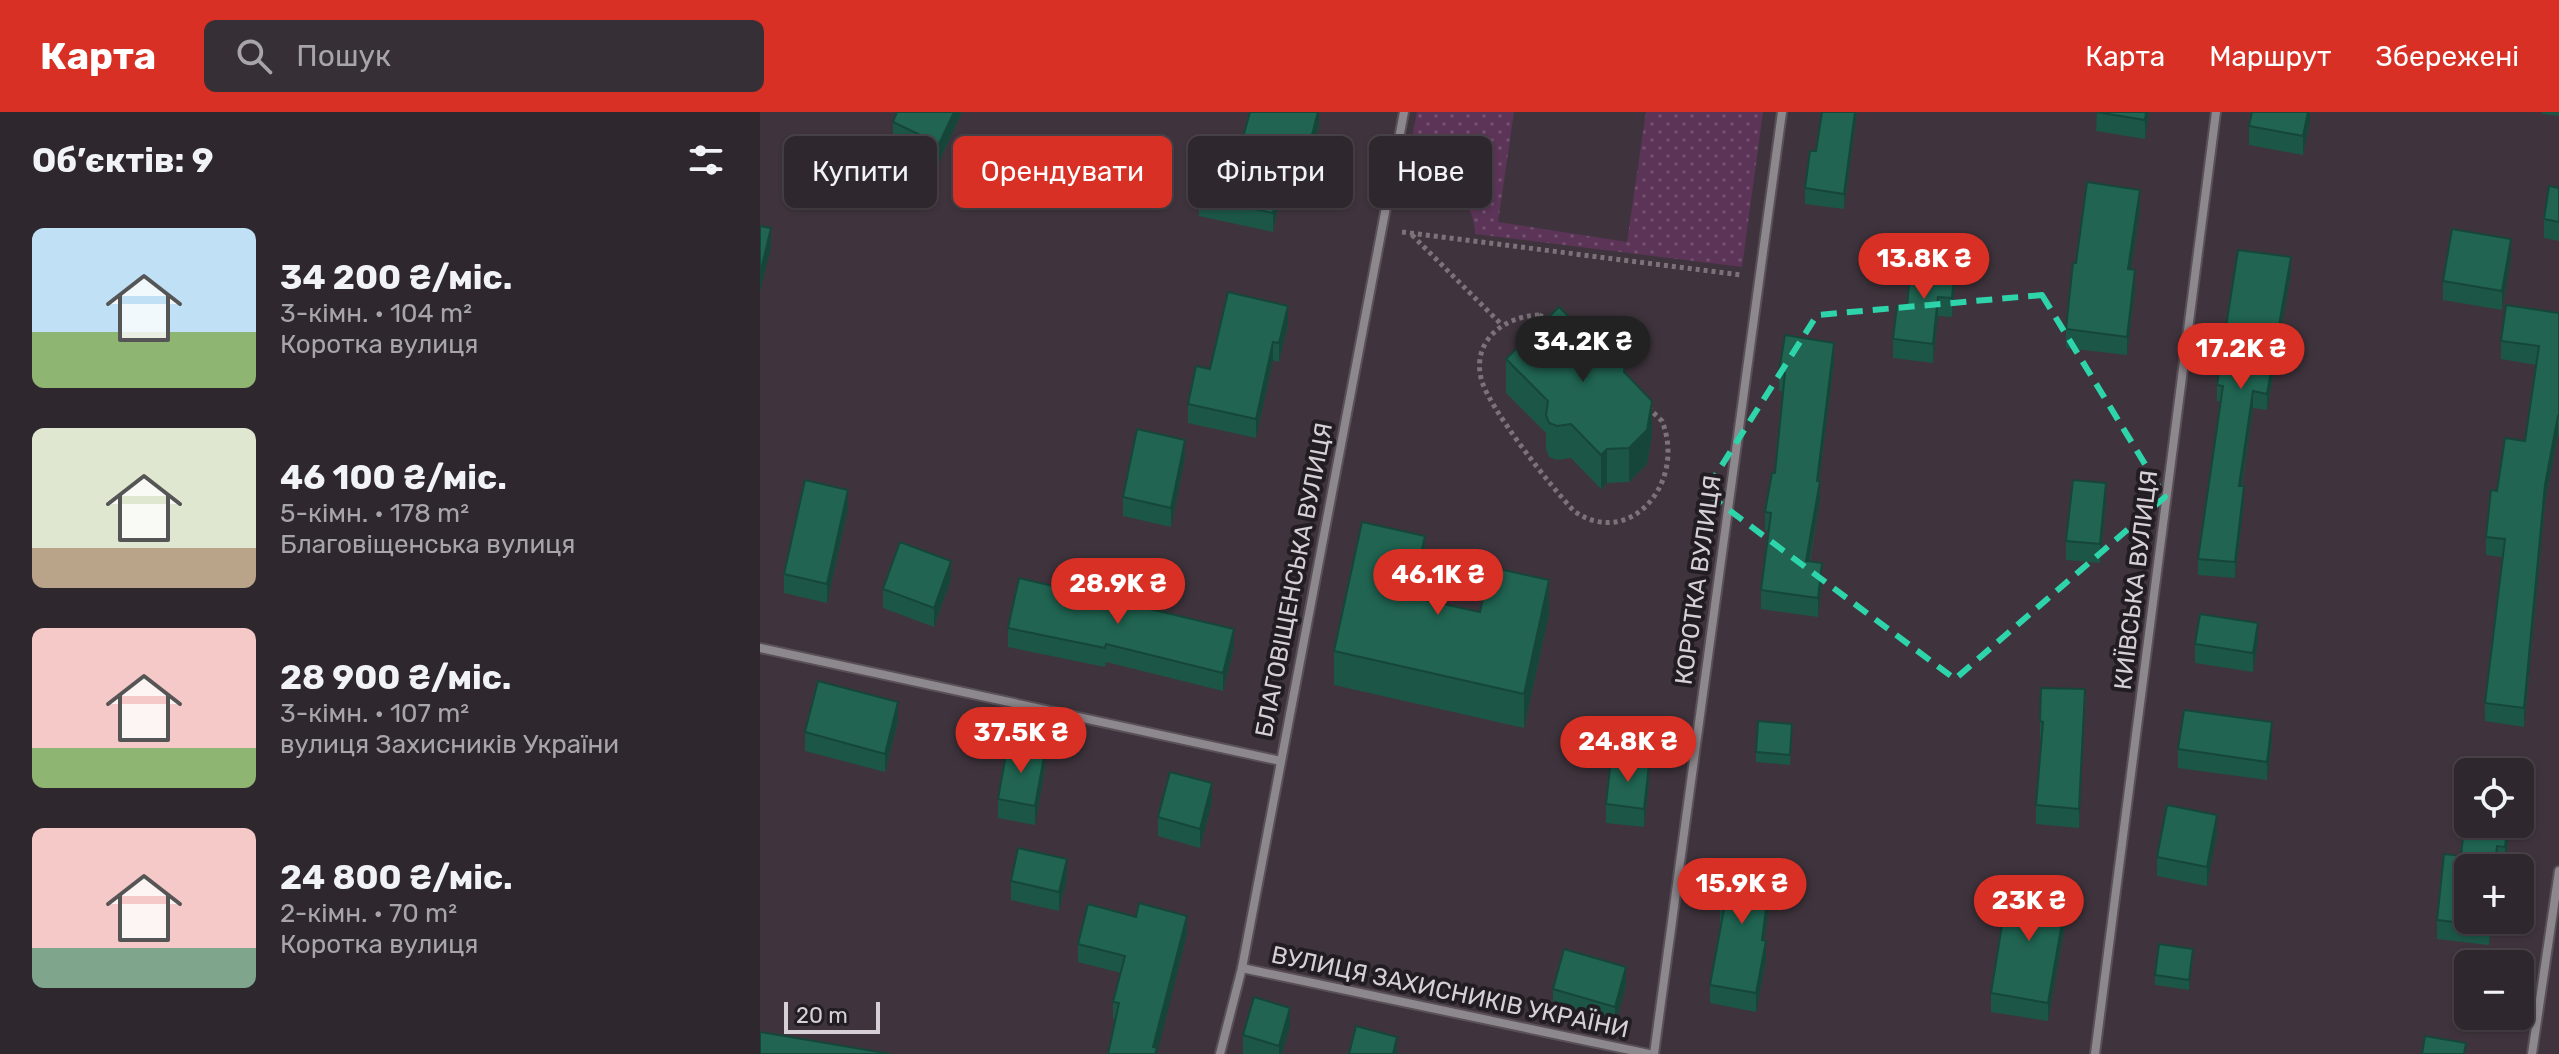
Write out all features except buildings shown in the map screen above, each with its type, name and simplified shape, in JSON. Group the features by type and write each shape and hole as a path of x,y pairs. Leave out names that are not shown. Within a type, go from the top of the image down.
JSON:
{"street":[{"name":"БЛАГОВІЩЕНСЬКА ВУЛИЦЯ","path":"1220,1054 1242,968 1404,112"},
{"name":"КОРОТКА ВУЛИЦЯ","path":"1652,1054 1782,112"},
{"name":"КИЇВСЬКА ВУЛИЦЯ","path":"2095,1054 2216,112"},
{"path":"760,648 1281,761"},
{"path":"2532,1054 2559,871"},
{"name":"ВУЛИЦЯ ЗАХИСНИКІВ УКРАЇНИ","path":"1242,968 1652,1054"}],"path":[{"path":"1381,229 1759,277"},
{"path":"1411,234 1502,325"},
{"path":"1523,316 1555,320 1652,407 1669,437 1671,455 1668,472 1651,502 1637,513 1603,521 1586,519 1561,497 1486,392 1480,377 1485,344 1502,325 1523,316"}],"highlighted area":[{"path":"2042,295 2165,497 1955,679 1705,492 1817,315"}],"shaded area":[{"path":"1417,112 1514,112 1498,222 1627,242 1646,112 1763,112 1742,267 1475,234 1468,208 1492,208 1492,136 1412,136"}]}
